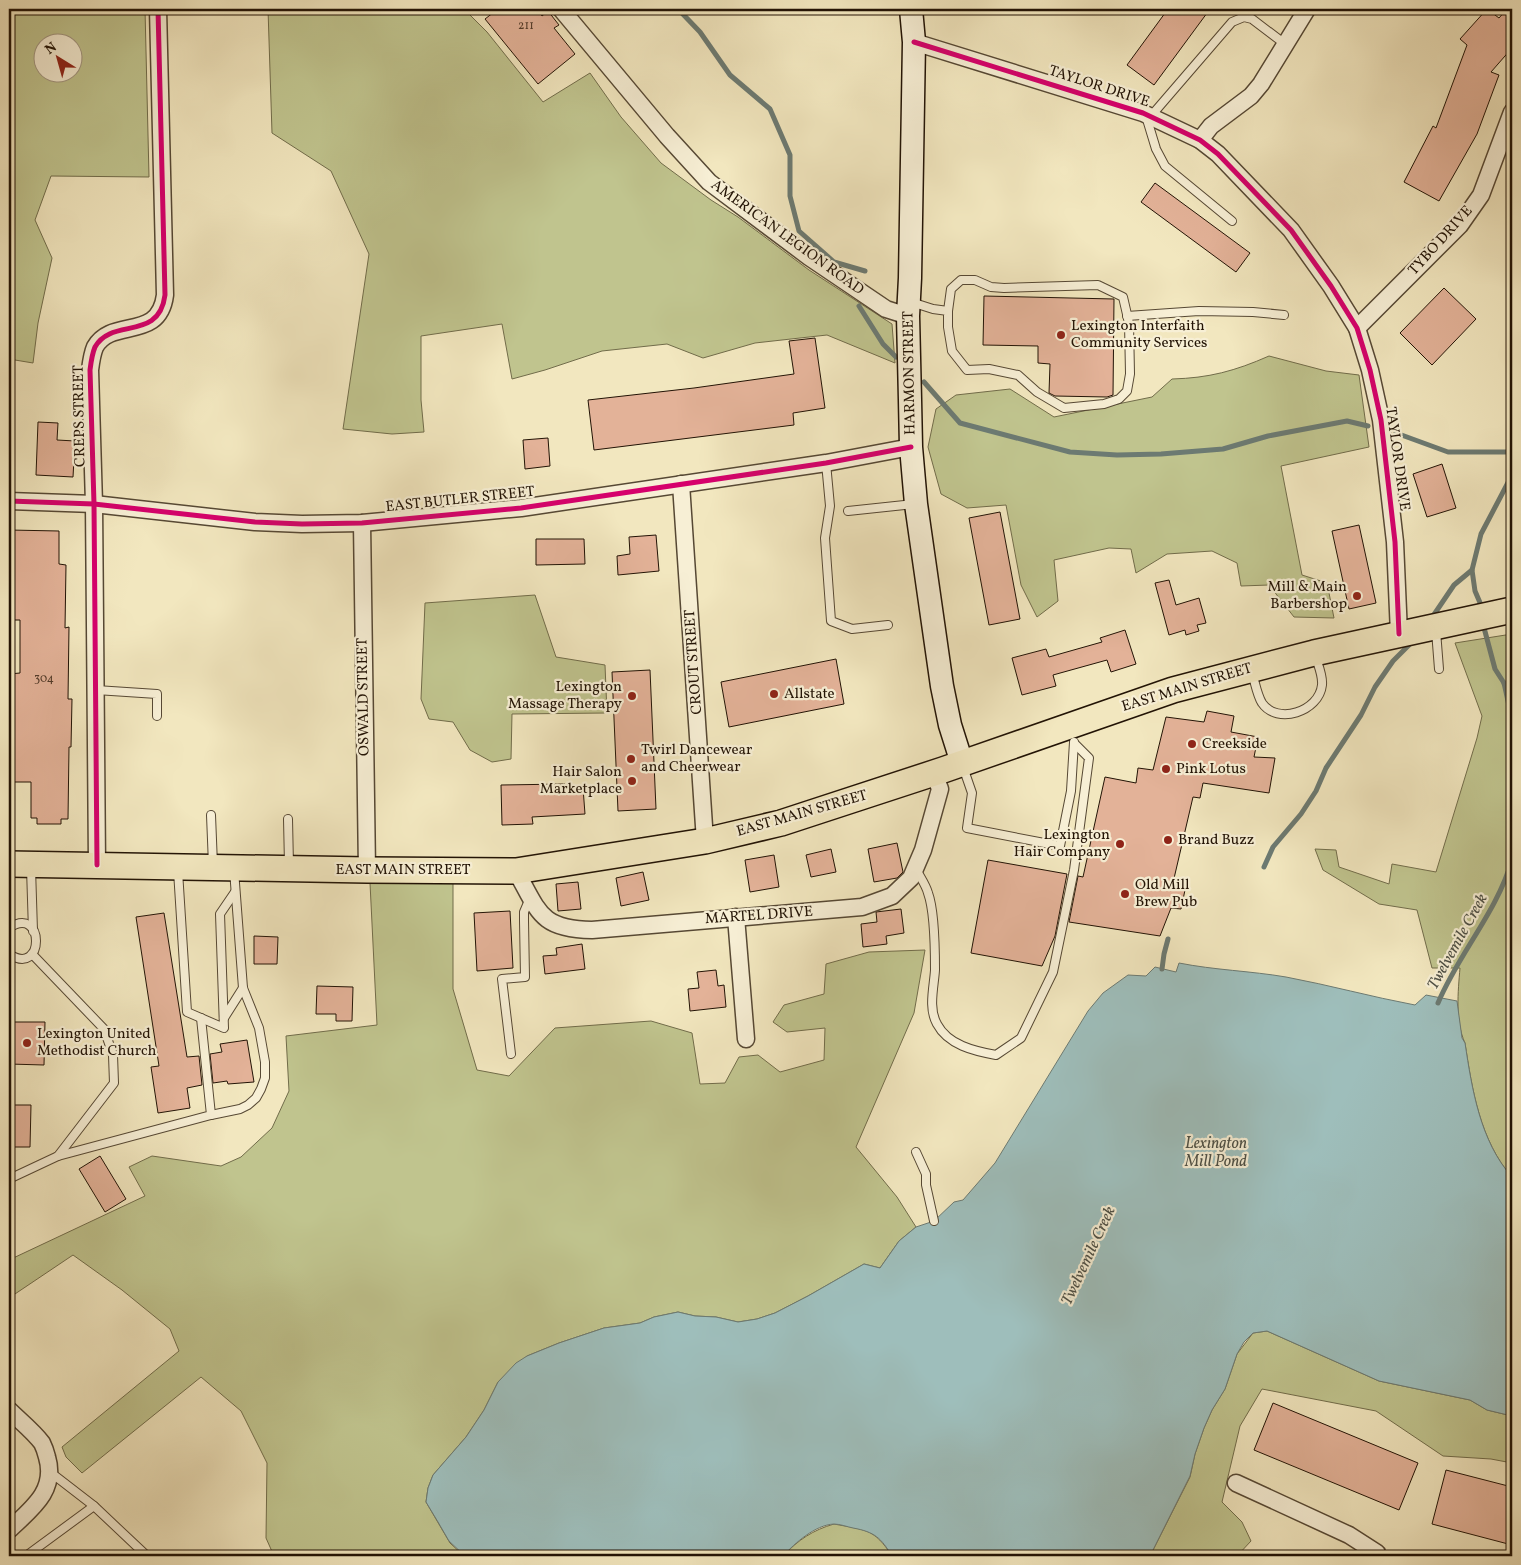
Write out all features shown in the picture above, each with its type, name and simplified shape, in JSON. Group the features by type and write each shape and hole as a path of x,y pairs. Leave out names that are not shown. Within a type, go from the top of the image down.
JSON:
{"main road":[{"name":"EAST MAIN STREET","path":"20,864 177,866 227,876 289,869 516,871 706,840 781,823 962,763 1072,735 1173,690 1314,653 1512,610"}],"street":[{"name":"CREPS STREET","path":"97,865 94,504 90,370 91,358 96,346 106,336 152,321 159,314 165,295 158,9"},
{"name":"AMERICAN LEGION ROAD","path":"561,9 667,136 709,182 809,257 886,309 908,309"},
{"name":"HARMON STREET","path":"911,9 914,42 908,309 911,447 916,504 942,686 950,725 962,763"},
{"path":"1200,140 1211,126 1251,96 1261,84 1307,9"},
{"name":"TAYLOR DRIVE","path":"914,42 1148,115 1200,140 1218,154 1290,230 1357,328 1370,370 1381,420 1395,542 1417,631"},
{"name":"TYBO DRIVE","path":"1357,328 1460,224 1481,195 1512,112"},
{"name":"EAST BUTLER STREET","path":"9,500 94,504 254,522 302,524 362,523 521,508 826,463 911,447"},
{"name":"CROUT STREET","path":"681,484 706,840"},
{"name":"OSWALD STREET","path":"362,523 367,870"},
{"name":"MARTEL DRIVE","path":"516,871 540,914 555,925 573,930 592,930 862,907 892,896 911,878 923,850 940,790 934,773"},
{"path":"736,917 746,1039"},
{"path":"9,1410 41,1443 46,1452 50,1472 50,1481 35,1506 9,1530"},
{"path":"1236,1483 1348,1536 1379,1555"}],"lane":[{"path":"1232,221 1165,166 1156,149 1148,115 1232,22 1244,17 1252,19 1286,44"},
{"path":"961,280 975,280 992,287 1004,288 1098,285 1122,297 1129,323 1130,374 1127,391 1119,399 1104,404 1064,408 1037,392 1018,374 989,368 967,370 952,351 948,311 951,290 961,280"},
{"path":"908,309 948,311"},
{"path":"1127,316 1200,311 1253,312 1284,315"},
{"path":"826,463 830,506 825,538 831,621 852,629 888,625"},
{"path":"848,511 916,504"},
{"path":"1417,631 1439,668"},
{"path":"1250,669 1262,702 1276,712 1292,714 1306,709 1318,698 1322,686 1322,676 1314,653"},
{"path":"96,690 157,694 157,716"},
{"path":"962,763 972,793 967,828 1060,846 1071,791 1072,735"},
{"path":"916,867 928,894 934,932 935,971 932,1005 936,1023 943,1032 960,1045 996,1055 1020,1038 1053,972 1074,870 1089,758 1072,735"},
{"path":"9,1179 58,1156 240,1109 248,1105 259,1094 265,1078 265,1062 258,1028 243,988 227,876 211,815"},
{"path":"288,819 289,869"},
{"path":"20,864 33,931"},
{"path":"177,866 187,1012 224,1028 220,914 227,876"},
{"path":"511,1054 502,979 525,977 524,921 526,905 530,896"},
{"path":"9,928 21,924 27,925 37,938 37,944 32,954 22,959 9,954"},
{"path":"32,954 104,1028 113,1055 114,1083 58,1156"},
{"path":"224,1018 243,988"},
{"path":"201,1018 211,1115"},
{"path":"916,1152 926,1174 926,1186 934,1221"},
{"path":"50,1472 94,1506 147,1556"},
{"path":"26,1556 94,1506"}],"green space":[{"path":"9,9 145,9 149,177 51,176 35,220 52,258 38,323 33,363 9,359"},
{"path":"268,9 464,9 487,32 543,102 590,73 621,117 661,163 809,270 892,324 895,363 827,335 755,343 703,358 667,344 602,351 512,379 502,324 421,336 421,400 424,432 392,434 343,429 369,254 331,171 272,133"},
{"path":"1269,356 1326,371 1359,375 1369,447 1281,466 1302,575 1327,583 1334,618 1294,617 1269,585 1241,586 1237,563 1212,551 1167,554 1136,573 1131,549 1109,548 1054,560 1058,601 1037,617 1021,585 1006,505 967,508 941,494 928,447 936,409 956,395 1010,389 1054,417 1152,397 1172,379 1222,373"},
{"path":"535,595 556,657 605,665 607,713 512,714 511,759 492,762 470,750 453,722 429,719 421,699 425,603"},
{"path":"1512,634 1512,944 1510,970 1512,1020 1512,1177 1492,1147 1479,1114 1458,1016 1460,968 1432,968 1417,910 1379,904 1323,870 1315,849 1336,850 1339,867 1389,884 1392,864 1436,872 1482,716 1455,643"},
{"path":"367,870 453,870 453,989 477,1070 509,1076 555,1028 651,1021 692,1033 700,1084 725,1083 739,1057 758,1055 780,1072 824,1060 825,1028 787,1032 773,1022 784,1005 824,994 826,964 869,952 925,950 914,1013 856,1147 897,1197 916,1227 899,1241 880,1268 864,1264 775,1313 757,1319 738,1322 678,1312 654,1317 640,1323 604,1328 527,1356 498,1382 484,1410 466,1437 433,1475 428,1488 426,1502 450,1543 464,1556 274,1556 266,1538 267,1463 241,1411 201,1377 82,1473 66,1457 62,1447 179,1351 170,1329 122,1290 73,1255 9,1298 9,1260 145,1196 129,1167 152,1156 221,1166 241,1157 272,1128 289,1091 286,1036 377,1025 370,883"},
{"path":"1267,1331 1379,1381 1470,1400 1487,1410 1512,1416 1512,1463 1491,1459 1443,1456 1376,1411 1262,1389 1240,1426 1222,1502 1242,1522 1251,1541 1237,1556 1148,1556 1151,1554 1190,1477 1195,1454 1204,1428 1225,1389 1237,1354 1253,1333"},
{"path":"834,1524 861,1529 874,1535 892,1556 783,1556 806,1536"}],"water":[{"name":"Lexington Mill Pond","path":"1179,963 1286,977 1415,1005 1426,995 1457,1001 1462,1038 1465,1043 1479,1114 1492,1147 1512,1177 1512,1416 1487,1410 1470,1400 1379,1381 1267,1331 1253,1333 1244,1342 1237,1354 1225,1389 1204,1428 1190,1476 1151,1554 1148,1556 892,1556 881,1540 872,1534 834,1524 813,1531 799,1540 783,1556 465,1556 449,1541 426,1502 428,1488 433,1475 466,1437 484,1410 498,1382 516,1363 527,1356 559,1343 604,1328 640,1323 654,1317 678,1312 738,1322 757,1319 775,1313 864,1264 880,1268 899,1241 916,1227 934,1221 954,1202 963,1200 995,1163 1088,1011 1103,993 1128,975 1146,976 1155,967 1176,972"}],"building":[{"path":"498,9 537,9 542,16 548,11 559,25 554,28 575,54 538,84 485,19"},
{"path":"1168,9 1210,9 1154,85 1127,65"},
{"path":"1487,9 1499,18 1507,9 1512,9 1512,48 1491,72 1499,75 1477,134 1439,201 1404,182 1433,126 1436,128 1467,45 1460,39"},
{"path":"1155,183 1250,253 1236,272 1141,202"},
{"path":"1444,288 1476,319 1432,365 1400,333"},
{"path":"984,296 1114,299 1113,395 1107,397 1055,396 1049,393 1050,364 1038,363 1038,346 983,345"},
{"path":"815,338 825,408 793,413 794,425 594,450 588,400 794,374 789,341"},
{"path":"38,422 58,423 57,440 75,441 73,477 36,475"},
{"path":"548,438 550,466 525,469 523,440"},
{"path":"1442,464 1456,508 1427,517 1413,474"},
{"path":"1000,512 1020,619 989,625 969,518"},
{"path":"1359,525 1376,603 1349,609 1332,531"},
{"path":"9,530 59,531 59,564 66,565 65,628 69,627 68,699 72,699 68,819 61,819 61,824 37,824 37,818 31,818 31,782 9,782 9,674 20,673 20,620 9,620"},
{"path":"656,535 659,571 618,575 617,556 630,554 629,537"},
{"path":"536,539 584,539 585,564 536,565"},
{"path":"1169,580 1176,605 1199,598 1206,623 1197,625 1199,631 1186,635 1185,630 1169,635 1155,583"},
{"path":"1125,630 1136,664 1111,672 1107,660 1053,675 1056,686 1022,695 1012,658 1046,649 1049,657 1102,642 1100,638"},
{"path":"836,659 844,704 729,727 721,682"},
{"path":"650,670 656,809 618,811 612,672"},
{"path":"1207,711 1234,716 1231,732 1258,737 1254,757 1275,758 1269,793 1203,783 1200,798 1193,797 1172,887 1185,890 1181,909 1171,908 1160,936 1069,922 1078,876 1083,877 1105,777 1136,783 1138,768 1153,770 1166,717 1204,722"},
{"path":"565,784 566,789 583,788 585,814 532,817 533,824 502,825 501,785"},
{"path":"897,843 903,872 897,878 874,882 868,849"},
{"path":"831,849 836,872 811,877 806,855"},
{"path":"774,855 779,887 750,892 745,860"},
{"path":"988,860 1067,874 1055,936 1042,966 971,953"},
{"path":"643,872 649,900 621,906 616,878"},
{"path":"578,882 581,909 558,911 556,884"},
{"path":"901,909 904,933 886,936 887,944 863,947 861,924 877,922 876,912"},
{"path":"510,911 513,968 477,971 474,913"},
{"path":"164,913 187,1057 199,1056 202,1085 187,1088 190,1108 158,1113 151,1067 159,1066 136,917"},
{"path":"254,936 278,937 277,964 254,964"},
{"path":"582,944 585,969 545,974 543,956 557,955 556,948"},
{"path":"716,970 718,986 724,985 726,1007 690,1011 688,989 699,988 697,972"},
{"path":"317,986 353,987 352,1021 336,1021 336,1014 316,1014"},
{"name":"Lexington United Methodist Church","path":"9,1022 45,1022 44,1065 9,1064"},
{"path":"247,1040 254,1082 228,1084 227,1081 213,1083 210,1054 222,1052 220,1044"},
{"name":"Lexington United Methodist Church","path":"9,1105 31,1105 30,1147 9,1147"},
{"path":"100,1156 126,1199 105,1212 79,1169"},
{"path":"1273,1403 1418,1463 1399,1510 1254,1450"},
{"path":"1446,1470 1512,1487 1512,1545 1432,1524"}],"waterway":[{"path":"678,9 700,32 730,75 770,109 790,155 790,196 799,231 834,262 865,271"},
{"path":"859,306 883,344 896,357"},
{"path":"924,382 960,423 1070,452 1117,455 1223,449 1268,436 1347,421 1368,426"},
{"path":"1396,433 1448,452 1512,452"},
{"name":"Twelvemile Creek","path":"1481,609 1475,591 1472,570 1481,534 1512,475"},
{"path":"1431,619 1454,585 1472,570"},
{"name":"Twelvemile Creek","path":"1483,624 1495,669 1504,683 1512,719"},
{"path":"1264,867 1273,847 1301,814 1316,791 1326,768 1361,715 1375,687 1393,661 1413,641"},
{"name":"Twelvemile Creek","path":"1504,683 1512,684"},
{"name":"Twelvemile Creek","path":"1438,1003 1456,967 1488,915 1512,860"},
{"path":"1162,969 1168,939"}],"cycle path":[{"path":"97,865 94,504 90,370 95,347 103,338 112,333 145,324 154,319 161,309 165,295 158,9"},
{"path":"914,42 1143,113 1200,140 1218,154 1291,230 1331,286 1357,328 1370,370 1381,420 1395,542 1399,634"},
{"path":"9,501 94,504 255,522 302,524 362,523 521,508 826,463 911,447"}],"place":[{"name":"Lexington Interfaith Community Services","path":"1061,335"},
{"name":"Mill & Main Barbershop","path":"1357,596"},
{"name":"Allstate","path":"774,694"},
{"name":"Lexington Massage Therapy","path":"632,696"},
{"name":"Creekside","path":"1192,744"},
{"name":"Twirl Dancewear and Cheerwear","path":"631,759"},
{"name":"Pink Lotus","path":"1166,769"},
{"name":"Hair Salon Marketplace","path":"632,781"},
{"name":"Brand Buzz","path":"1168,840"},
{"name":"Lexington Hair Company","path":"1120,844"},
{"name":"Old Mill Brew Pub","path":"1125,894"},
{"name":"Lexington United Methodist Church","path":"27,1043"}]}
